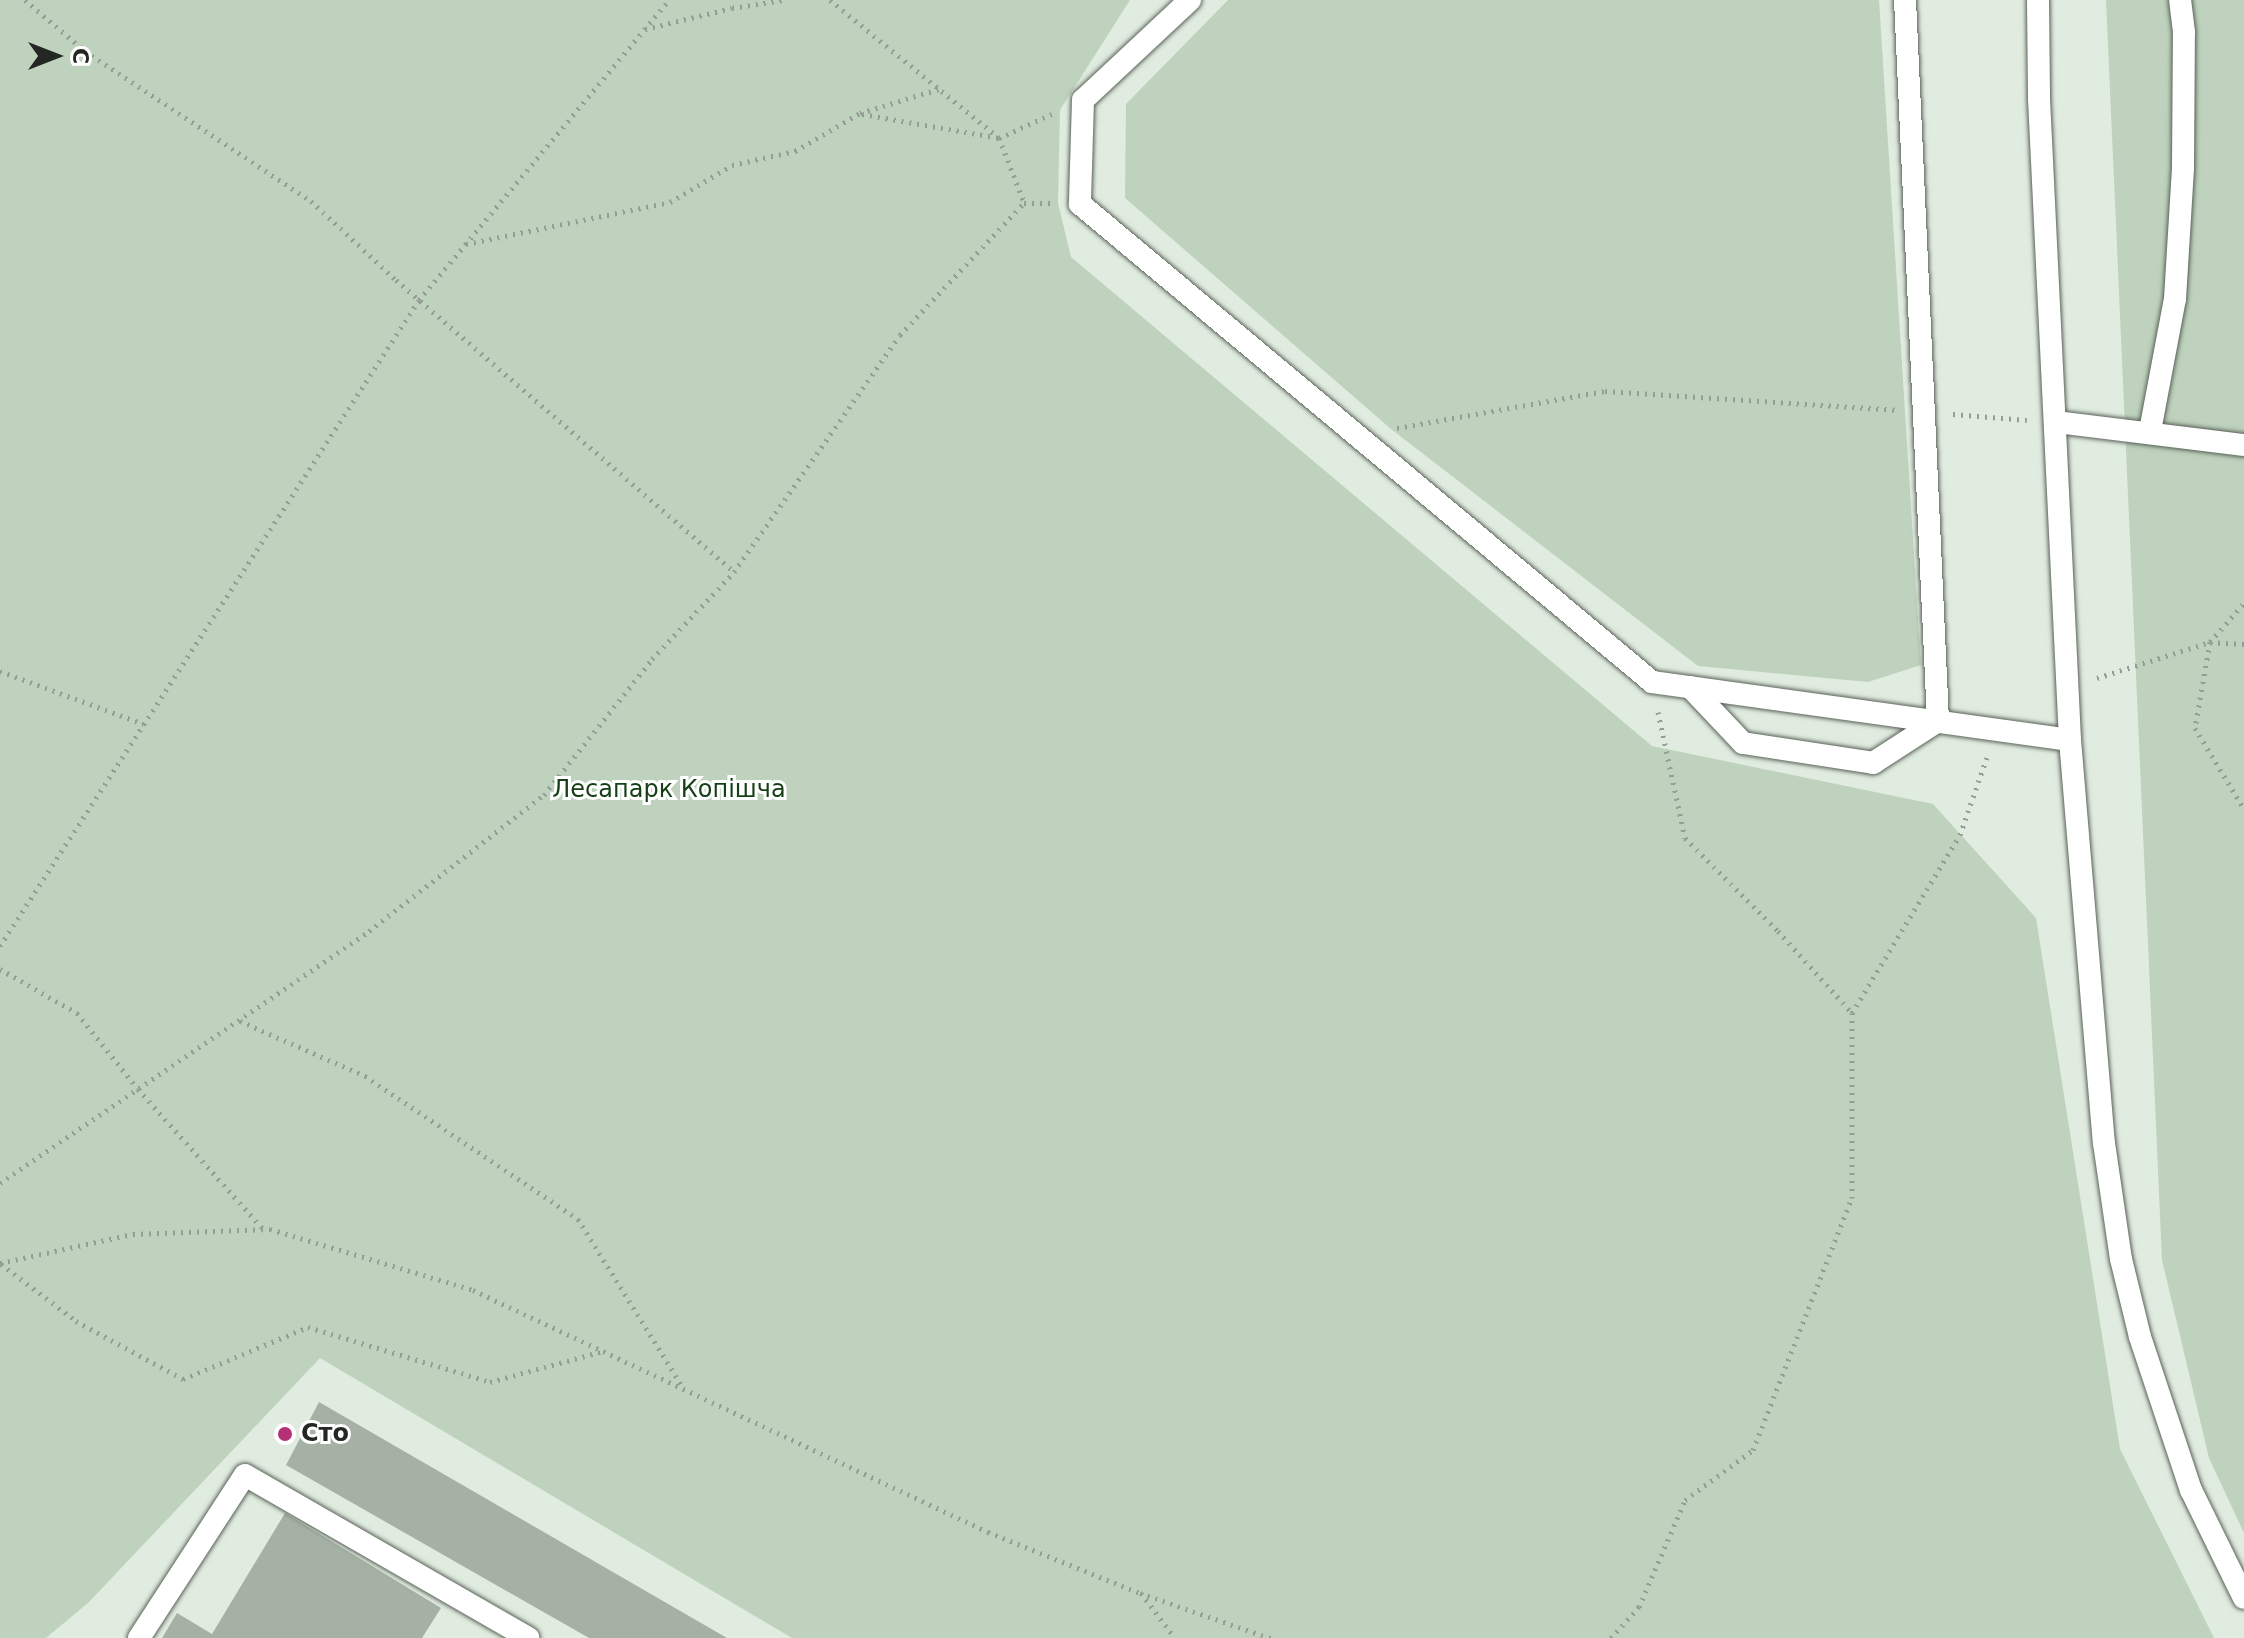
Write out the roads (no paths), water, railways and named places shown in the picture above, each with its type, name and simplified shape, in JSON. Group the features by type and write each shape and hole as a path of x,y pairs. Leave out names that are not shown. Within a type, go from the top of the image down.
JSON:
{"lane":[{"path":"1190,0 1083,100 1080,204 1652,682 2070,740"},
{"path":"1905,0 1938,721"},
{"path":"2038,0 2039,99 2070,740 2104,1143 2121,1259 2140,1337 2191,1490 2244,1598"},
{"path":"2150,431 2175,299 2183,167 2184,32 2180,0"},
{"path":"2056,422 2150,431 2244,445"},
{"path":"1690,687 1743,743 1873,763 1938,721"},
{"path":"139,1638 245,1475 528,1638"}],"place":[{"name":"Сто","path":"285,1434"}],"park label":[{"name":"Лесапарк Копішча","path":"669,790"}]}
